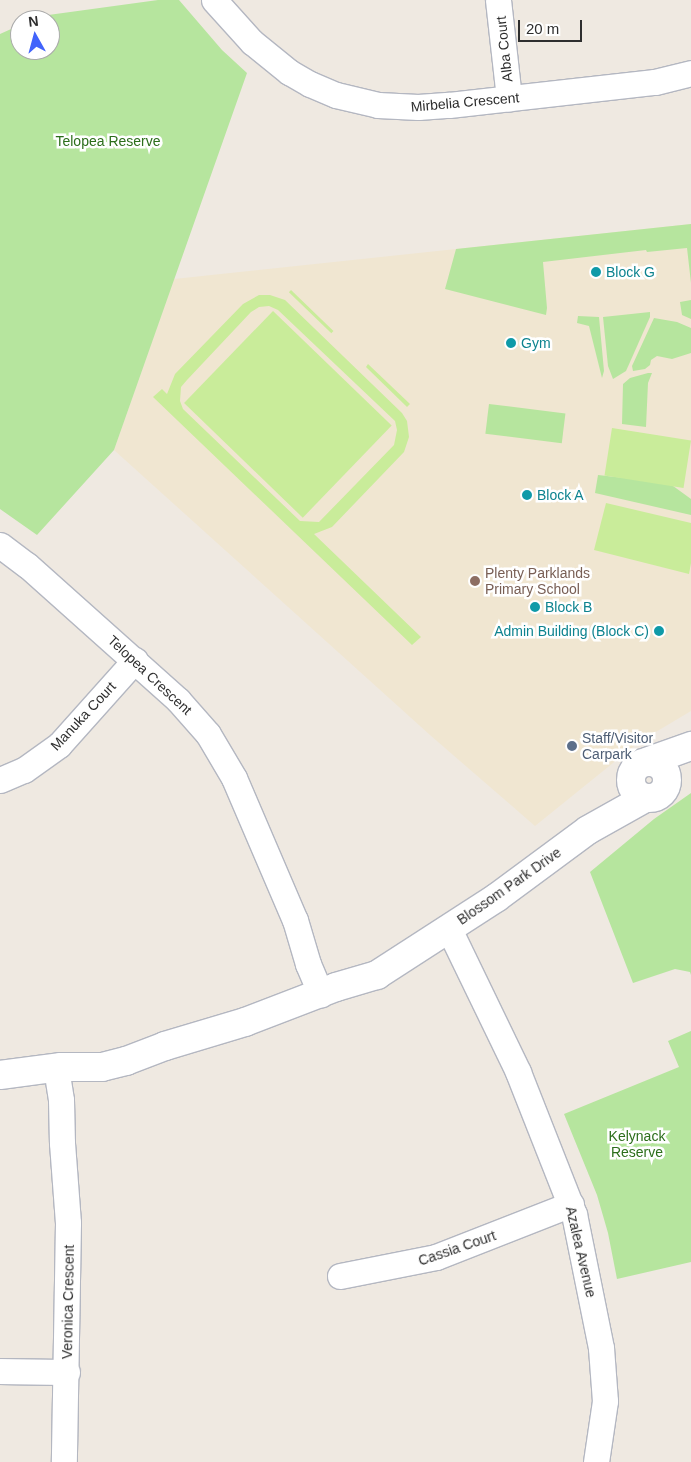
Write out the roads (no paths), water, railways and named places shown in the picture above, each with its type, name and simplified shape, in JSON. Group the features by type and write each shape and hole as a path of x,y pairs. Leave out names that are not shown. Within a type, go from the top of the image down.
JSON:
{"street":[{"name":"Mirbelia Crescent","path":"214,0 252,42 272,60 310,84 358,102 398,107 426,107 655,82 691,73"},
{"name":"Alba Court","path":"498,0 509,98"},
{"name":"Telopea Crescent","path":"0,545 27,565 135,660 193,716 222,754 295,920 308,964 329,990"},
{"name":"Manuka Court","path":"0,780 24,770 59,744 135,660"},
{"path":"691,746 640,768 632,787 635,792 645,798 660,795 668,782 691,756"},
{"path":"640,768 655,762 665,770 668,782"},
{"name":"Blossom Park Drive","path":"588,830 640,768"},
{"name":"Blossom Park Drive","path":"0,1075 54,1069 76,1060 99,1054 164,1046 245,1022 329,990 351,973 368,964 438,935 496,898 588,830 645,798"},
{"name":"Azalea Avenue","path":"438,935 451,964 481,999 500,1032 571,1204 580,1238 602,1357 605,1401 596,1462"},
{"name":"Veronica Crescent","path":"54,1069 49,1102 62,1143 68,1223 64,1462"},
{"name":"Cassia Court","path":"340,1276 436,1257 571,1204"},
{"path":"0,1371 67,1372"}],"place":[{"name":"Block G","path":"596,272"},
{"name":"Gym","path":"511,343"},
{"name":"Block A","path":"527,495"},
{"name":"Plenty Parklands Primary School","path":"475,581"},
{"name":"Block B","path":"535,607"},
{"name":"Admin Building (Block C)","path":"659,631"},
{"name":"Staff/Visitor Carpark","path":"572,746"}],"park label":[{"name":"Telopea Reserve","path":"108,141"},
{"name":"Kelynack Reserve","path":"637,1144"}]}
